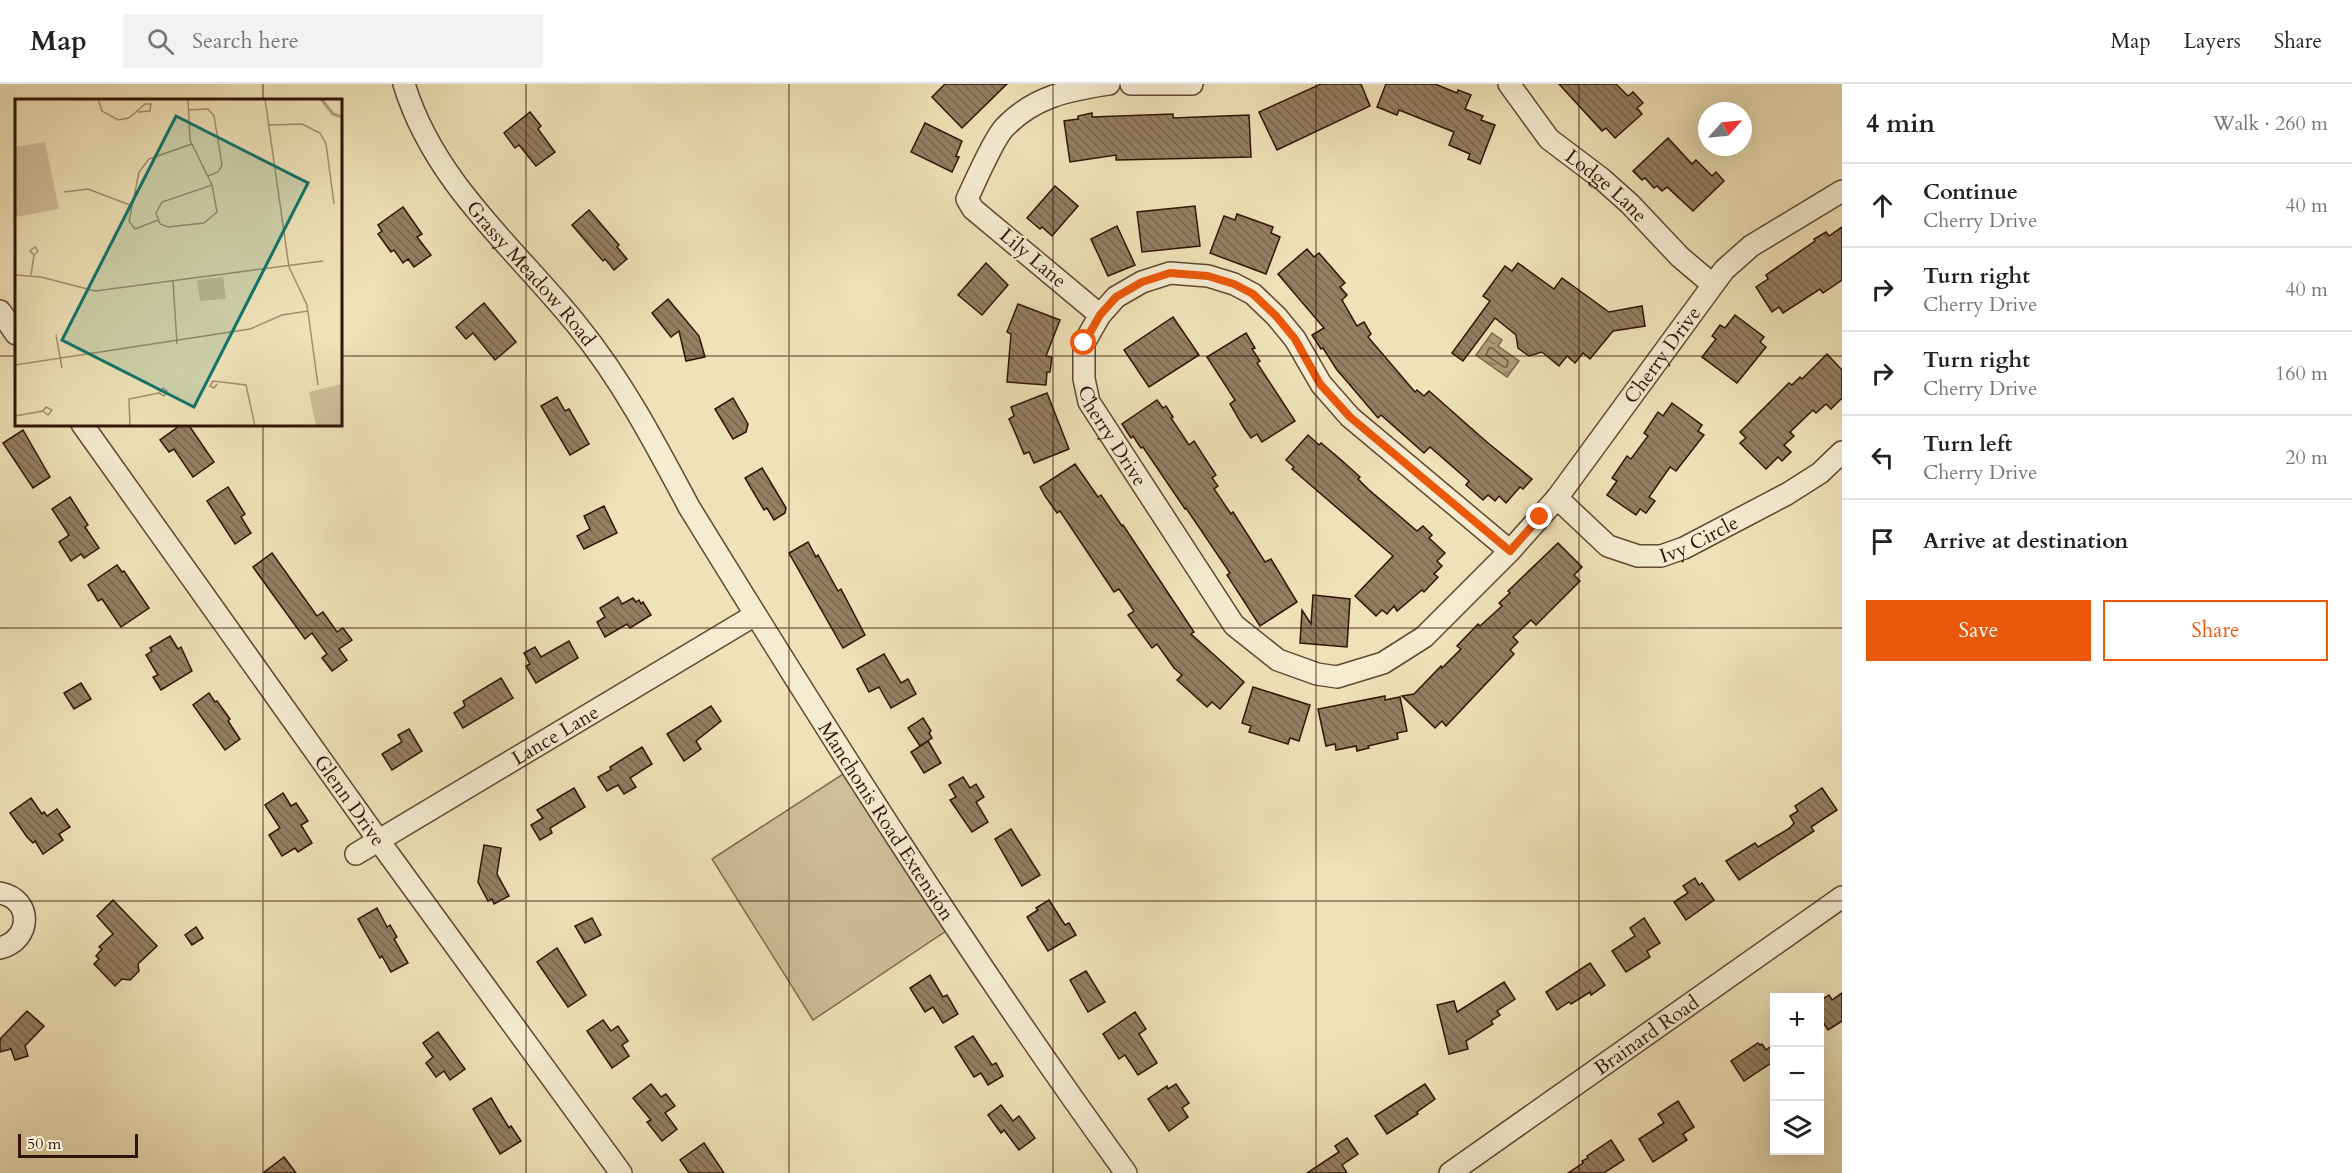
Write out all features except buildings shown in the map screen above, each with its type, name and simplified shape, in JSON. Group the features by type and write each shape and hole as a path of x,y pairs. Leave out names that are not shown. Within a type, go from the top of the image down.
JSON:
{"street":[{"name":"Grassy Meadow Road","path":"404,84 426,138 443,168 474,208 578,326 620,387 663,459"},
{"name":"Lily Lane","path":"1100,315 974,208 967,199 1002,129 1037,102 1073,89 1109,84"},
{"path":"1131,84 1192,84"},
{"name":"Lodge Lane","path":"1509,84 1549,139 1609,185 1680,257 1712,284"},
{"name":"Cherry Drive","path":"1510,551 1350,417 1320,384 1295,339 1253,294 1234,284 1208,276 1170,273 1142,282 1116,297 1100,315 1084,343 1084,379 1089,402 1234,625 1278,660 1317,674 1337,677 1353,674 1398,656 1424,637 1510,551 1557,498 1724,270 1751,246 1842,190"},
{"path":"0,311 15,333"},
{"name":"Glenn Drive","path":"83,426 379,841 621,1173"},
{"name":"Ivy Circle","path":"1557,498 1608,546 1622,553 1638,556 1662,556 1684,548 1787,494 1820,472 1842,452"},
{"name":"Manchonis Road Extension","path":"663,459 689,507 755,615 888,824 1053,1072 1126,1173"},
{"name":"Lance Lane","path":"356,854 755,615"},
{"path":"0,892 15,899 21,906 24,924 16,940 0,948"},
{"name":"Brainard Road","path":"1450,1173 1842,897"}],"shaded area":[{"path":"843,774 946,931 813,1020 712,859"}],"water":[{"path":"1492,333 1502,340 1498,346 1519,361 1507,377 1476,355"}],"route":[{"path":"1084,343 1100,315 1116,297 1142,282 1170,273 1208,276 1234,284 1253,294 1276,316 1295,339 1320,384 1350,417 1510,551 1540,517"}]}
